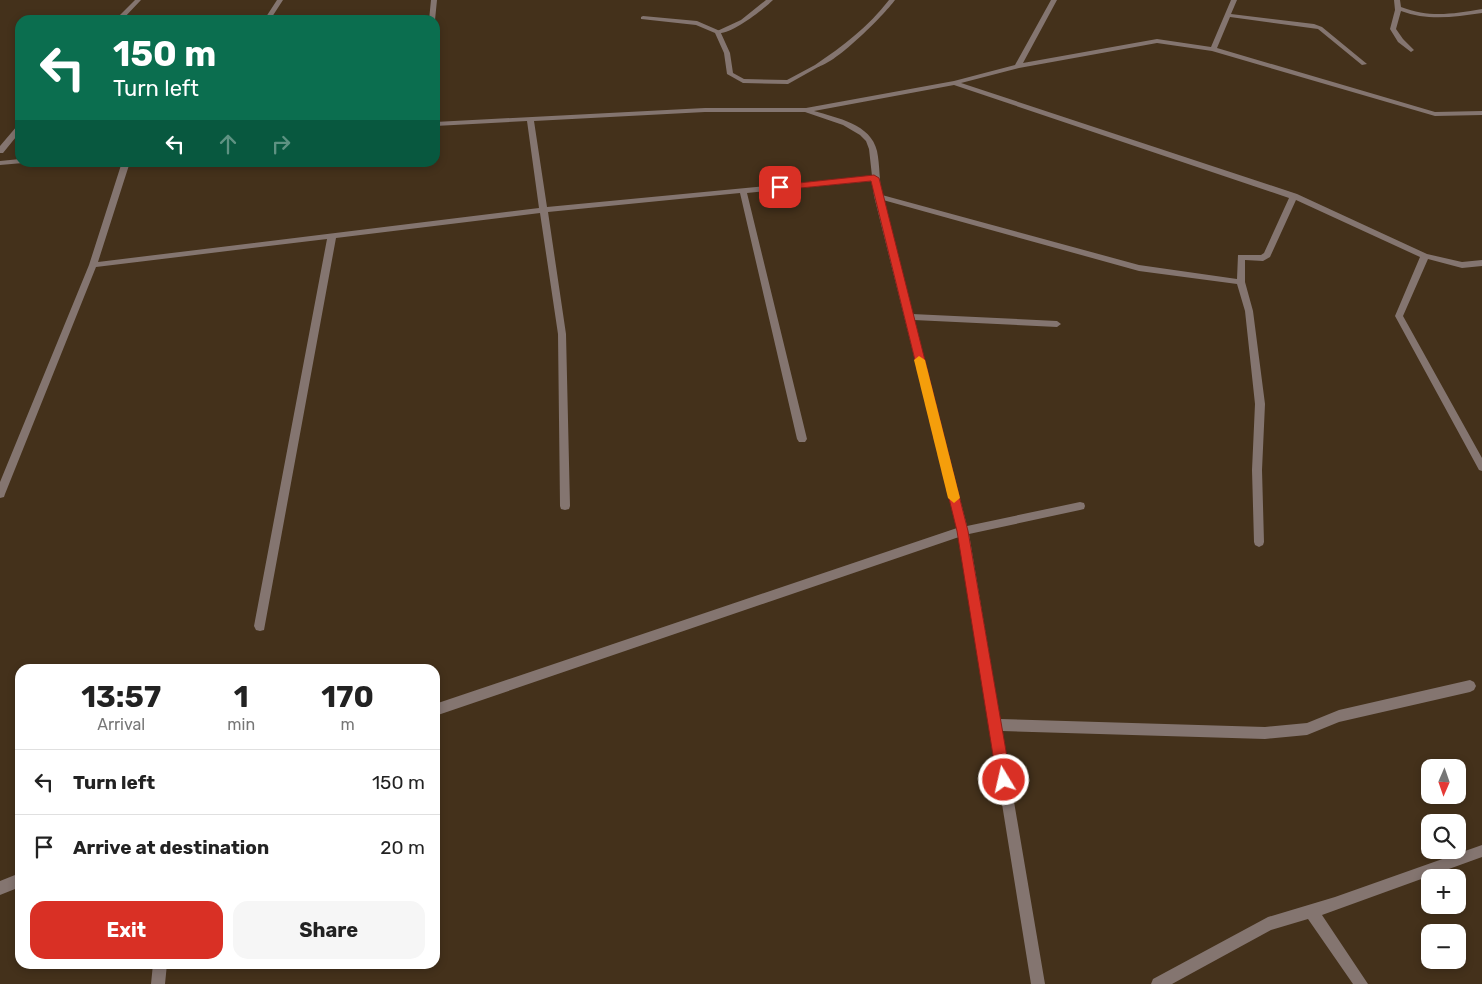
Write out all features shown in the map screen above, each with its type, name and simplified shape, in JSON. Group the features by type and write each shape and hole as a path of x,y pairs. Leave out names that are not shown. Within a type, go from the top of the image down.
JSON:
{"street":[{"path":"123,15 138,0"},
{"path":"270,15 280,0"},
{"path":"432,15 434,0"},
{"path":"718,32 743,20 770,0"},
{"path":"643,18 697,23 718,32 727,53 730,74 743,81 788,82 818,66 846,47 884,12 892,0"},
{"path":"1018,66 1054,0"},
{"path":"1213,49 1234,0"},
{"path":"1397,0 1398,8 1392,30 1393,35 1411,50"},
{"path":"1398,8 1415,15 1433,18 1482,11"},
{"path":"1227,15 1320,28 1364,64"},
{"path":"440,124 705,110 806,110 954,83 1018,66 1157,41 1213,49 1435,114 1482,113"},
{"path":"954,83 1294,196 1425,256 1462,265 1482,263"},
{"path":"806,110 854,127 868,138 873,150 874,178 878,196 963,531 1038,984"},
{"path":"530,118 562,334 565,506"},
{"path":"0,151 15,134"},
{"path":"0,163 15,162"},
{"path":"0,494 93,264 124,167"},
{"path":"93,264 543,210 874,178"},
{"path":"743,191 802,438"},
{"path":"878,196 1140,268 1241,282"},
{"path":"1259,542 1257,470 1260,404 1249,311 1241,282 1241,257 1263,258 1267,256 1294,196"},
{"path":"260,626 332,236"},
{"path":"1425,256 1398,316 1482,466"},
{"path":"909,317 1057,324"},
{"path":"440,708 963,531 1080,506"},
{"path":"995,725 1265,733 1307,729 1339,716 1470,686"},
{"path":"1158,984 1268,924 1311,912 1482,851"},
{"path":"0,888 15,882"},
{"path":"1311,912 1361,984"},
{"path":"158,984 160,969"}],"slow traffic":[{"path":"919,360 954,498"}],"route":[{"path":"780,187 874,178 963,531 1004,780"}]}
